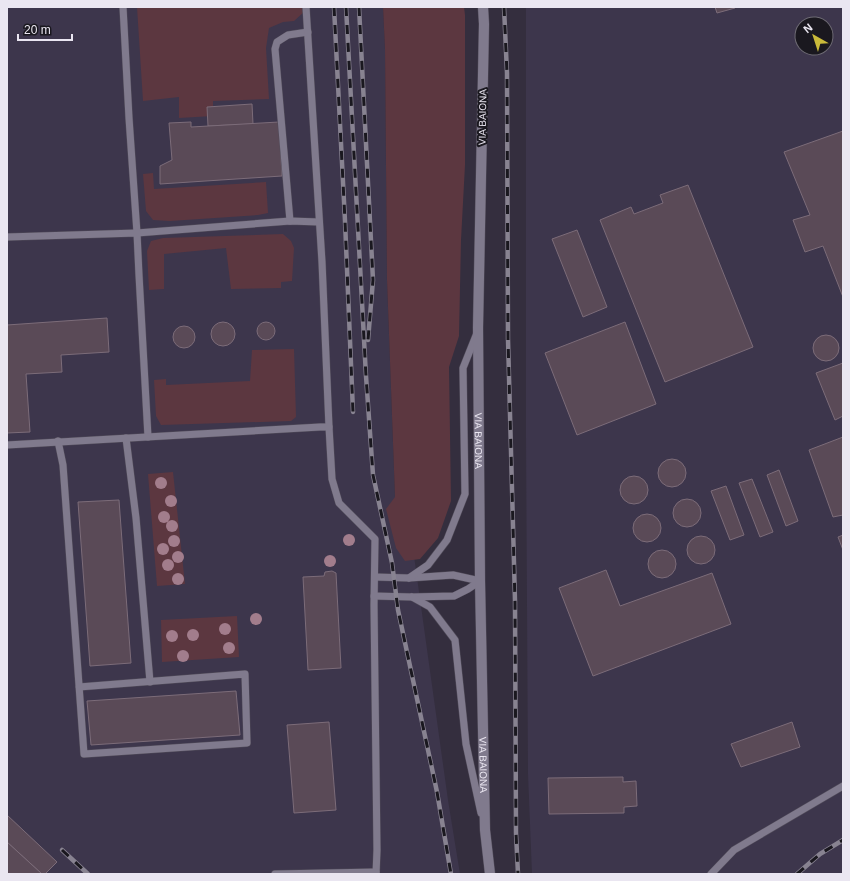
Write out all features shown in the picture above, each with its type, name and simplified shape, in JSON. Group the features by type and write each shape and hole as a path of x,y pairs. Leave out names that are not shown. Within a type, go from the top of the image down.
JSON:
{"street":[{"name":"VIA BAIONA","path":"483,7 484,32 478,328 480,581 485,830 490,874"}],"lane":[{"path":"123,7 148,437"},
{"path":"275,874 376,873 375,539 339,503 332,479 306,7"},
{"path":"290,221 275,49 277,42 288,35 308,32"},
{"path":"7,237 137,233 290,221 319,222"},
{"path":"409,578 428,565 447,540 465,494 463,368 478,328"},
{"path":"7,445 330,427"},
{"path":"126,438 136,518 150,682"},
{"path":"58,442 63,465 79,687 84,754 247,743 245,674 79,687"},
{"path":"375,577 409,578 453,575 480,581"},
{"path":"374,596 454,596 480,581"},
{"path":"412,597 430,607 455,640 466,744 485,830"},
{"path":"711,874 734,850 843,786"}],"shaded area":[{"path":"7,7 383,7 385,49 387,280 395,497 414,556 448,800 460,874 7,874"},
{"path":"137,7 303,7 304,12 294,21 283,22 269,28 266,48 269,99 213,101 213,116 179,118 179,97 143,101"},
{"path":"383,7 464,7 465,15 465,165 461,240 459,336 449,367 451,501 438,538 420,559 405,561 396,548 386,509 395,497 387,280 385,49"},
{"path":"526,7 843,7 843,874 532,874 528,774"},
{"path":"153,173 154,189 266,182 268,213 170,221 153,220 146,211 143,174"},
{"path":"283,234 291,241 294,248 292,281 281,282 281,288 231,289 226,248 164,254 164,289 149,290 147,251 151,241 163,238"},
{"path":"294,349 296,417 291,421 161,425 156,416 154,380 166,379 166,385 250,381 252,350"},
{"path":"173,472 185,584 157,586 148,474"},
{"path":"237,616 239,657 162,662 161,620"}],"building":[{"path":"715,7 734,7 735,8 717,13"},
{"path":"252,104 253,124 208,126 207,107"},
{"path":"191,122 191,127 279,122 282,176 160,184 160,166 172,160 169,123"},
{"path":"843,131 843,297 823,246 805,252 793,220 810,215 784,152"},
{"path":"688,185 753,347 665,382 600,220 631,207 634,214 663,203 660,195"},
{"path":"577,230 607,307 583,317 552,239"},
{"path":"107,318 109,352 61,355 62,372 26,374 30,432 7,433 7,325"},
{"path":"223,322 232,325 235,334 232,343 223,346 214,343 211,334 214,325"},
{"path":"266,322 270,323 274,327 274,335 270,339 266,340 262,339 258,335 257,331 258,327 262,323"},
{"path":"625,322 656,404 577,435 545,353"},
{"path":"184,326 192,329 195,337 192,345 184,348 176,345 173,337 176,329"},
{"path":"826,335 835,339 839,348 835,357 826,361 817,357 813,348 817,339"},
{"path":"843,363 843,416 835,420 816,373"},
{"path":"843,437 843,515 833,517 809,450"},
{"path":"672,459 682,463 686,473 682,483 672,487 662,483 658,473 662,463"},
{"path":"779,470 798,521 786,526 767,475"},
{"path":"634,476 644,480 648,490 644,500 634,504 624,500 620,490 624,480"},
{"path":"752,479 773,532 760,537 739,483"},
{"path":"726,486 744,535 730,540 711,491"},
{"path":"687,499 697,503 701,513 697,523 687,527 677,523 673,513 677,503"},
{"path":"119,500 131,663 90,666 78,502"},
{"path":"647,514 657,518 661,528 657,538 647,542 637,538 633,528 637,518"},
{"path":"843,535 843,550 838,537"},
{"path":"701,536 711,540 715,550 711,560 701,564 691,560 687,550 691,540"},
{"path":"662,550 672,554 676,564 672,574 662,578 652,574 648,564 652,554"},
{"path":"606,570 620,606 712,573 731,624 593,676 559,588"},
{"path":"332,571 336,573 341,668 308,670 303,577 324,576 325,572"},
{"path":"236,691 240,735 91,745 87,701"},
{"path":"329,722 336,810 294,813 287,725"},
{"path":"792,722 800,747 741,767 731,744"},
{"path":"623,777 623,782 636,781 637,806 624,807 624,813 549,814 548,778"},
{"path":"7,815 57,862 45,874 42,874 7,842"},
{"path":"7,842 42,874 7,874"}],"railway":[{"path":"334,7 353,412"},
{"path":"346,7 366,376 373,475 392,563 398,610 437,792 451,874"},
{"path":"359,7 373,280 368,340"},
{"path":"504,7 507,73 508,339 515,601 516,833 518,874"},
{"path":"797,874 820,854 843,840"},
{"path":"62,850 88,874"}]}
